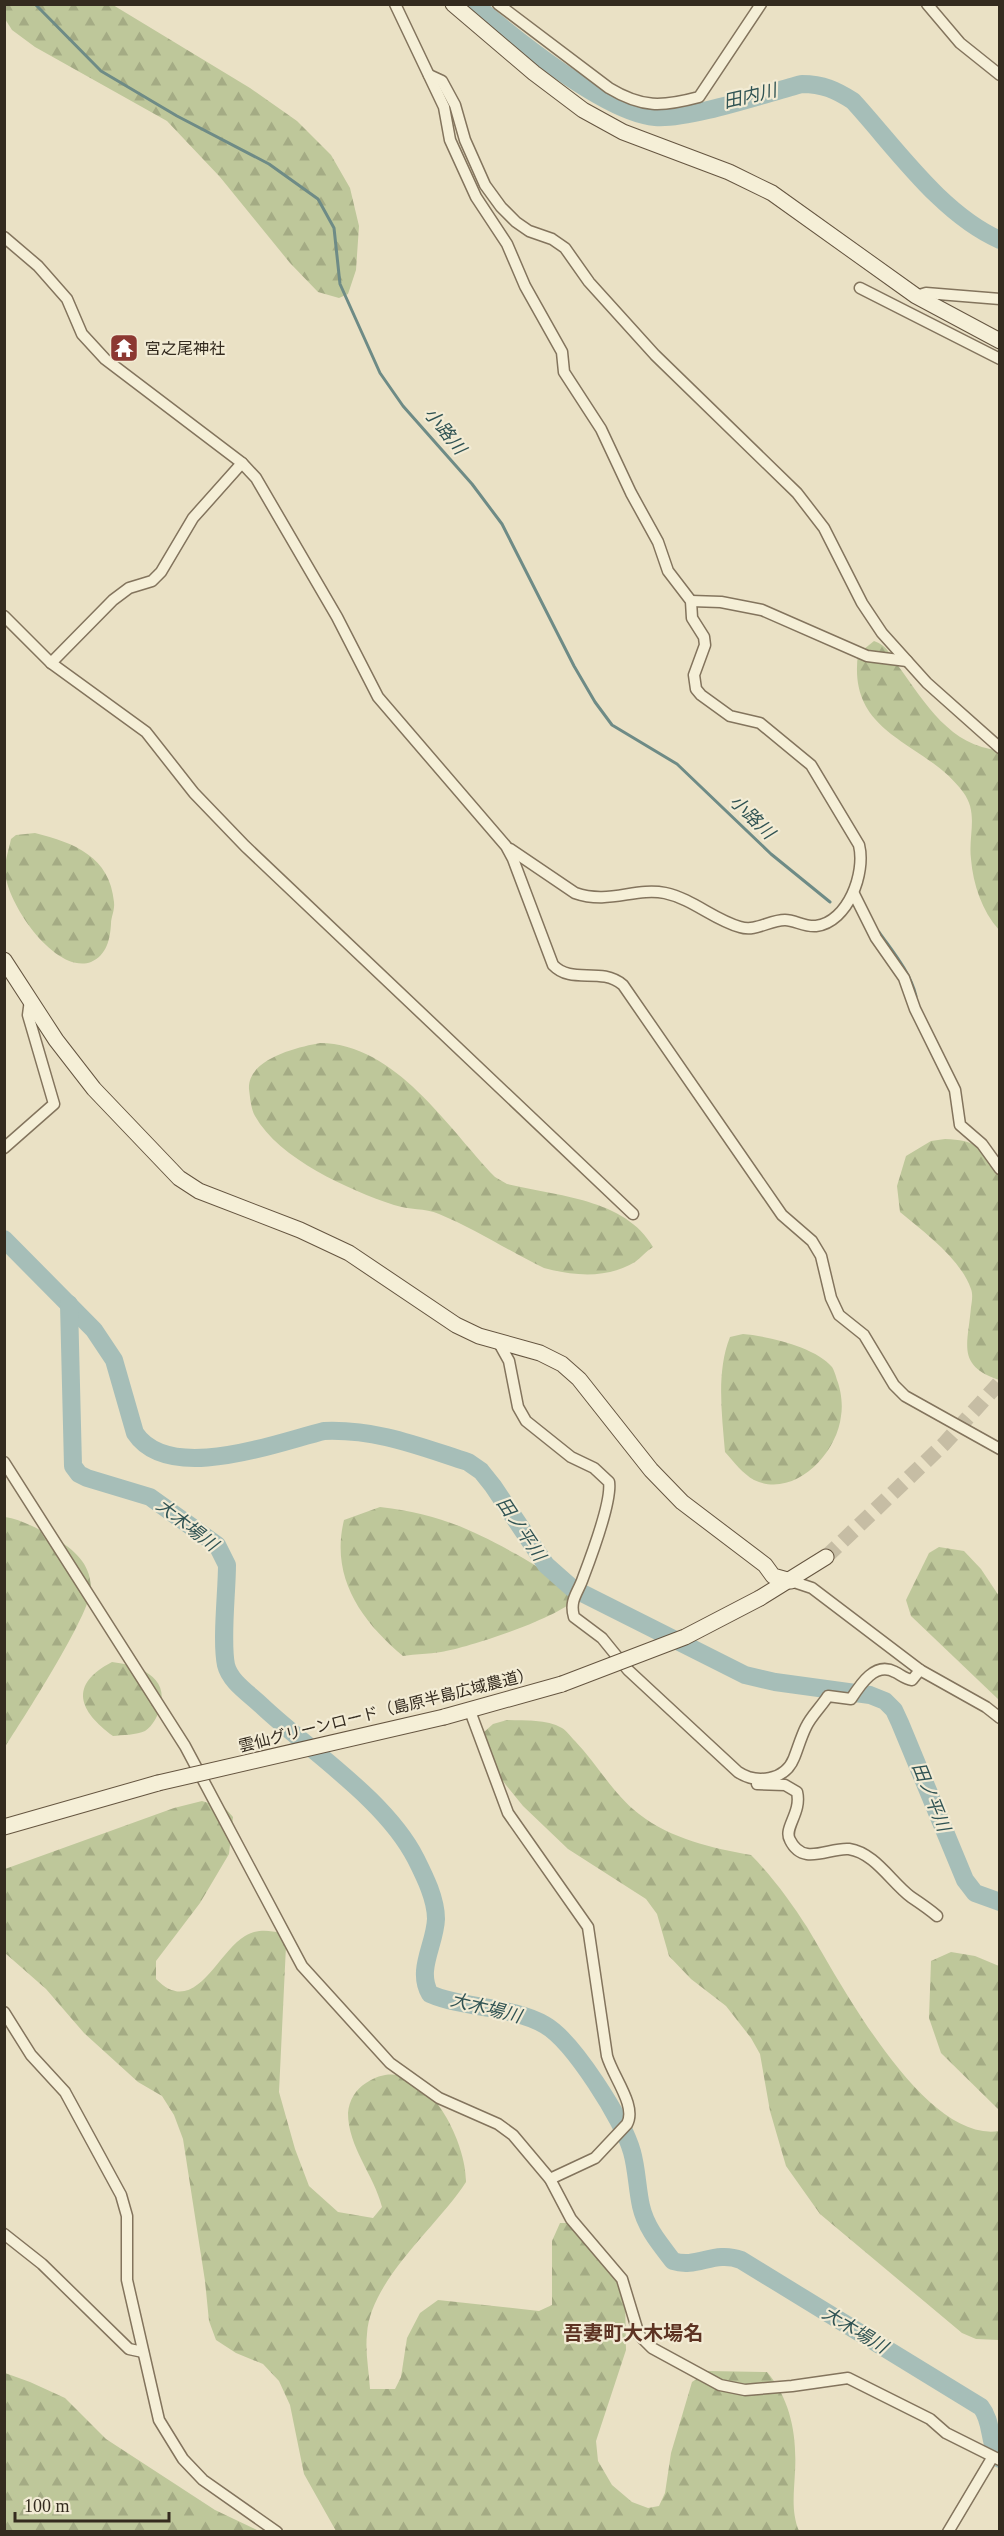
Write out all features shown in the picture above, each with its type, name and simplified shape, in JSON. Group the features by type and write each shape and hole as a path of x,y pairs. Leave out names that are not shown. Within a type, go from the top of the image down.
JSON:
{"street":[{"path":"395,4 444,107 450,140 476,197 507,244 525,286 562,352 564,372 601,429 631,493 658,542 668,571 691,601 692,618 704,637 705,645 694,675 696,689 730,716 760,723 811,765 818,773 859,845 861,858 858,884 854,894 834,917 819,926 806,926 785,920 755,928 743,928 728,923 687,900 666,893 646,891 623,897 586,897 575,893 506,846"},
{"path":"453,4 534,73 583,110 622,132 729,172 772,193 916,296 999,341"},
{"path":"498,4 609,88 630,100 650,105 672,104 699,97 761,4"},
{"path":"927,4 960,43 999,75"},
{"path":"429,75 442,81 455,105 465,140 486,185 501,207 516,222 565,248 589,282 655,355 797,493 824,528 862,603 882,633 908,662 999,748"},
{"path":"4,237 38,266 67,299 82,334 105,359 242,463 256,478 337,616 378,697 506,846 554,965 560,972 570,975 604,975 623,985 782,1215 812,1241 821,1256 831,1298 839,1315 864,1335 894,1385 905,1396 999,1449"},
{"path":"860,288 999,359"},
{"path":"916,296 926,293 999,299"},
{"path":"51,663 113,600 129,588 152,581 161,572 193,518 242,463"},
{"path":"691,601 722,602 762,610 867,656 908,662"},
{"path":"4,616 51,663 146,732 194,793 245,846 633,1214"},
{"path":"854,894 876,938 904,978 915,1009 956,1090 960,1125 982,1144 999,1168"},
{"path":"4,960 56,1040 94,1089 179,1178 199,1191 300,1230 349,1253 456,1325 499,1343 540,1353 562,1364 579,1379 651,1470 682,1502 765,1566 773,1576 812,1588 920,1670 986,1707 999,1718"},
{"path":"4,1148 54,1104 28,1015 30,1000"},
{"path":"499,1343 510,1361 518,1407 526,1421 571,1457 594,1468 609,1482 608,1500 571,1605 574,1617 609,1644 614,1656 628,1670 755,1784 785,1785 797,1792 798,1810 788,1832 789,1839 801,1851 820,1855 842,1849 856,1851 877,1864 910,1896 937,1916"},
{"path":"4,1462 185,1746 302,1966 390,2063 439,2098 498,2124 513,2134 550,2179 571,2219 622,2279 639,2335 652,2348 720,2385 745,2390 792,2386 840,2377 848,2378 930,2418 946,2433 995,2458 948,2532"},
{"name":"雲仙グリーンロード（島原半島広域農道）","path":"4,1827 158,1782 444,1718 562,1684 685,1637 791,1581 826,1557"},
{"path":"749,1779 771,1777 789,1766 807,1723 818,1713 828,1696 855,1694 867,1677 882,1669 889,1669 912,1680 920,1670"},
{"path":"470,1711 508,1813 588,1927 607,2056 612,2073 631,2107 631,2118 627,2124 586,2164 550,2179"},
{"path":"4,2012 31,2055 65,2091 121,2195 127,2216 127,2280 159,2420 178,2452 204,2480 277,2532"},
{"path":"4,2234 42,2264 129,2349 143,2352"}],"green space":[{"path":"4,5 113,5 250,88 297,121 331,155 350,188 359,226 356,270 348,294 339,298 318,292 290,263 220,177 167,121 35,47 12,30 5,19"},
{"path":"874,641 886,648 929,708 953,732 982,747 999,750 999,930 983,906 974,878 970,850 972,816 968,800 947,775 892,735 876,720 864,703 858,682 858,654"},
{"path":"35,833 77,847 98,863 106,874 114,902 110,935 104,951 91,962 77,963 62,957 48,947 34,933 13,899 5,870 11,839 16,835"},
{"path":"320,1043 347,1047 373,1057 396,1073 439,1113 495,1177 507,1184 567,1196 607,1209 625,1218 641,1231 653,1247 635,1262 613,1271 579,1274 555,1271 544,1268 439,1214 394,1205 357,1191 317,1171 281,1146 266,1132 255,1116 249,1089 256,1070 265,1062 287,1051"},
{"path":"945,1139 964,1141 977,1146 988,1156 999,1172 999,1380 976,1368 970,1360 967,1343 972,1295 966,1278 959,1267 931,1237 900,1212 897,1186 906,1156 931,1141"},
{"path":"743,1334 777,1340 815,1354 832,1367 840,1388 841,1416 831,1445 811,1469 798,1478 784,1483 769,1484 754,1480 742,1471 725,1452 721,1394 723,1365 730,1337"},
{"path":"380,1507 435,1518 482,1536 548,1574 576,1599 550,1615 491,1638 441,1652 403,1656 362,1613 345,1579 341,1560 344,1520"},
{"path":"5,1517 30,1525 68,1547 84,1564 91,1587 89,1600 69,1642 5,1747"},
{"path":"939,1547 964,1551 981,1569 999,1596 999,1700 911,1616 906,1600 929,1553"},
{"path":"112,1662 141,1669 156,1680 160,1688 162,1697 159,1711 153,1723 145,1731 113,1736 101,1727 86,1708 83,1698 84,1689 89,1680"},
{"path":"507,1720 542,1722 564,1729 613,1788 651,1823 707,1846 751,1855 774,1880 794,1908 862,2019 914,2086 942,2112 971,2128 999,2131 999,2340 976,2339 962,2333 820,2214 786,2166 770,2111 760,2054 751,2038 726,2006 691,1979 669,1956 657,1914 646,1899 568,1849 523,1806 485,1759 483,1733 493,1724"},
{"path":"202,1801 225,1808 233,1817 229,1854 200,1903 156,1961 156,1979 170,1989 182,1991 194,1987 245,1936 263,1931 281,1933 286,1946 279,2092 295,2149 309,2186 338,2212 373,2218 382,2207 352,2138 348,2113 351,2099 359,2088 386,2075 405,2077 422,2087 437,2102 449,2122 464,2164 466,2182 392,2274 371,2314 367,2334 370,2389 395,2389 401,2377 407,2338 420,2313 438,2300 539,2311 552,2305 552,2241 560,2223 575,2223 596,2242 625,2295 626,2350 596,2441 598,2461 612,2485 632,2502 648,2508 659,2506 665,2493 671,2453 692,2382 708,2371 767,2372 782,2394 791,2419 795,2445 794,2510 799,2531 336,2531 304,2474 290,2405 279,2381 263,2364 236,2353 216,2340 209,2321 183,2139 174,2115 162,2096 138,2082 84,2033 46,1989 5,1953 5,1869 174,1808"},
{"path":"951,1952 975,1956 999,1966 999,2110 941,2053 929,2018 931,1961"},
{"path":"5,2373 65,2398 106,2439 215,2510 259,2531 5,2531"}],"waterway":[{"name":"小路川","path":"35,4 101,71 177,116 269,164 318,199 334,228 340,284 380,373 403,406 472,484 502,524 574,666 595,702 612,725 677,764 771,854 830,902"},
{"name":"田内川","path":"474,4 535,53 586,88 635,112 655,117 669,117 728,105 802,84 823,86 835,91 853,101 939,197 958,214 1000,240"},
{"name":"小路川","path":"879,932 905,970 916,996"},
{"name":"田ノ平川","path":"4,1239 94,1330 114,1360 135,1433 151,1448 172,1456 197,1458 224,1456 324,1431 343,1431 397,1440 468,1462 481,1471 493,1486 546,1565 572,1588 745,1675 775,1682 870,1695 885,1701 894,1710 900,1723 965,1880 975,1893 1000,1902"},
{"name":"大木場川","path":"69,1304 73,1466 79,1474 87,1478 150,1497 217,1545 227,1565 224,1643 228,1671 241,1687 367,1797 403,1837 423,1873 436,1911 435,1929 425,1967 426,1985 430,1994 532,2019 545,2025 569,2047 596,2082 619,2121 632,2152 643,2214 654,2235 673,2261 690,2263 722,2257 741,2260 981,2407 1000,2459"}],"tunnel":[{"path":"826,1557 944,1444 1000,1382"}],"place":[{"name":"宮之尾神社","path":"124,348"}],"district":[{"name":"吾妻町大木場名","path":"633,2333"}]}
